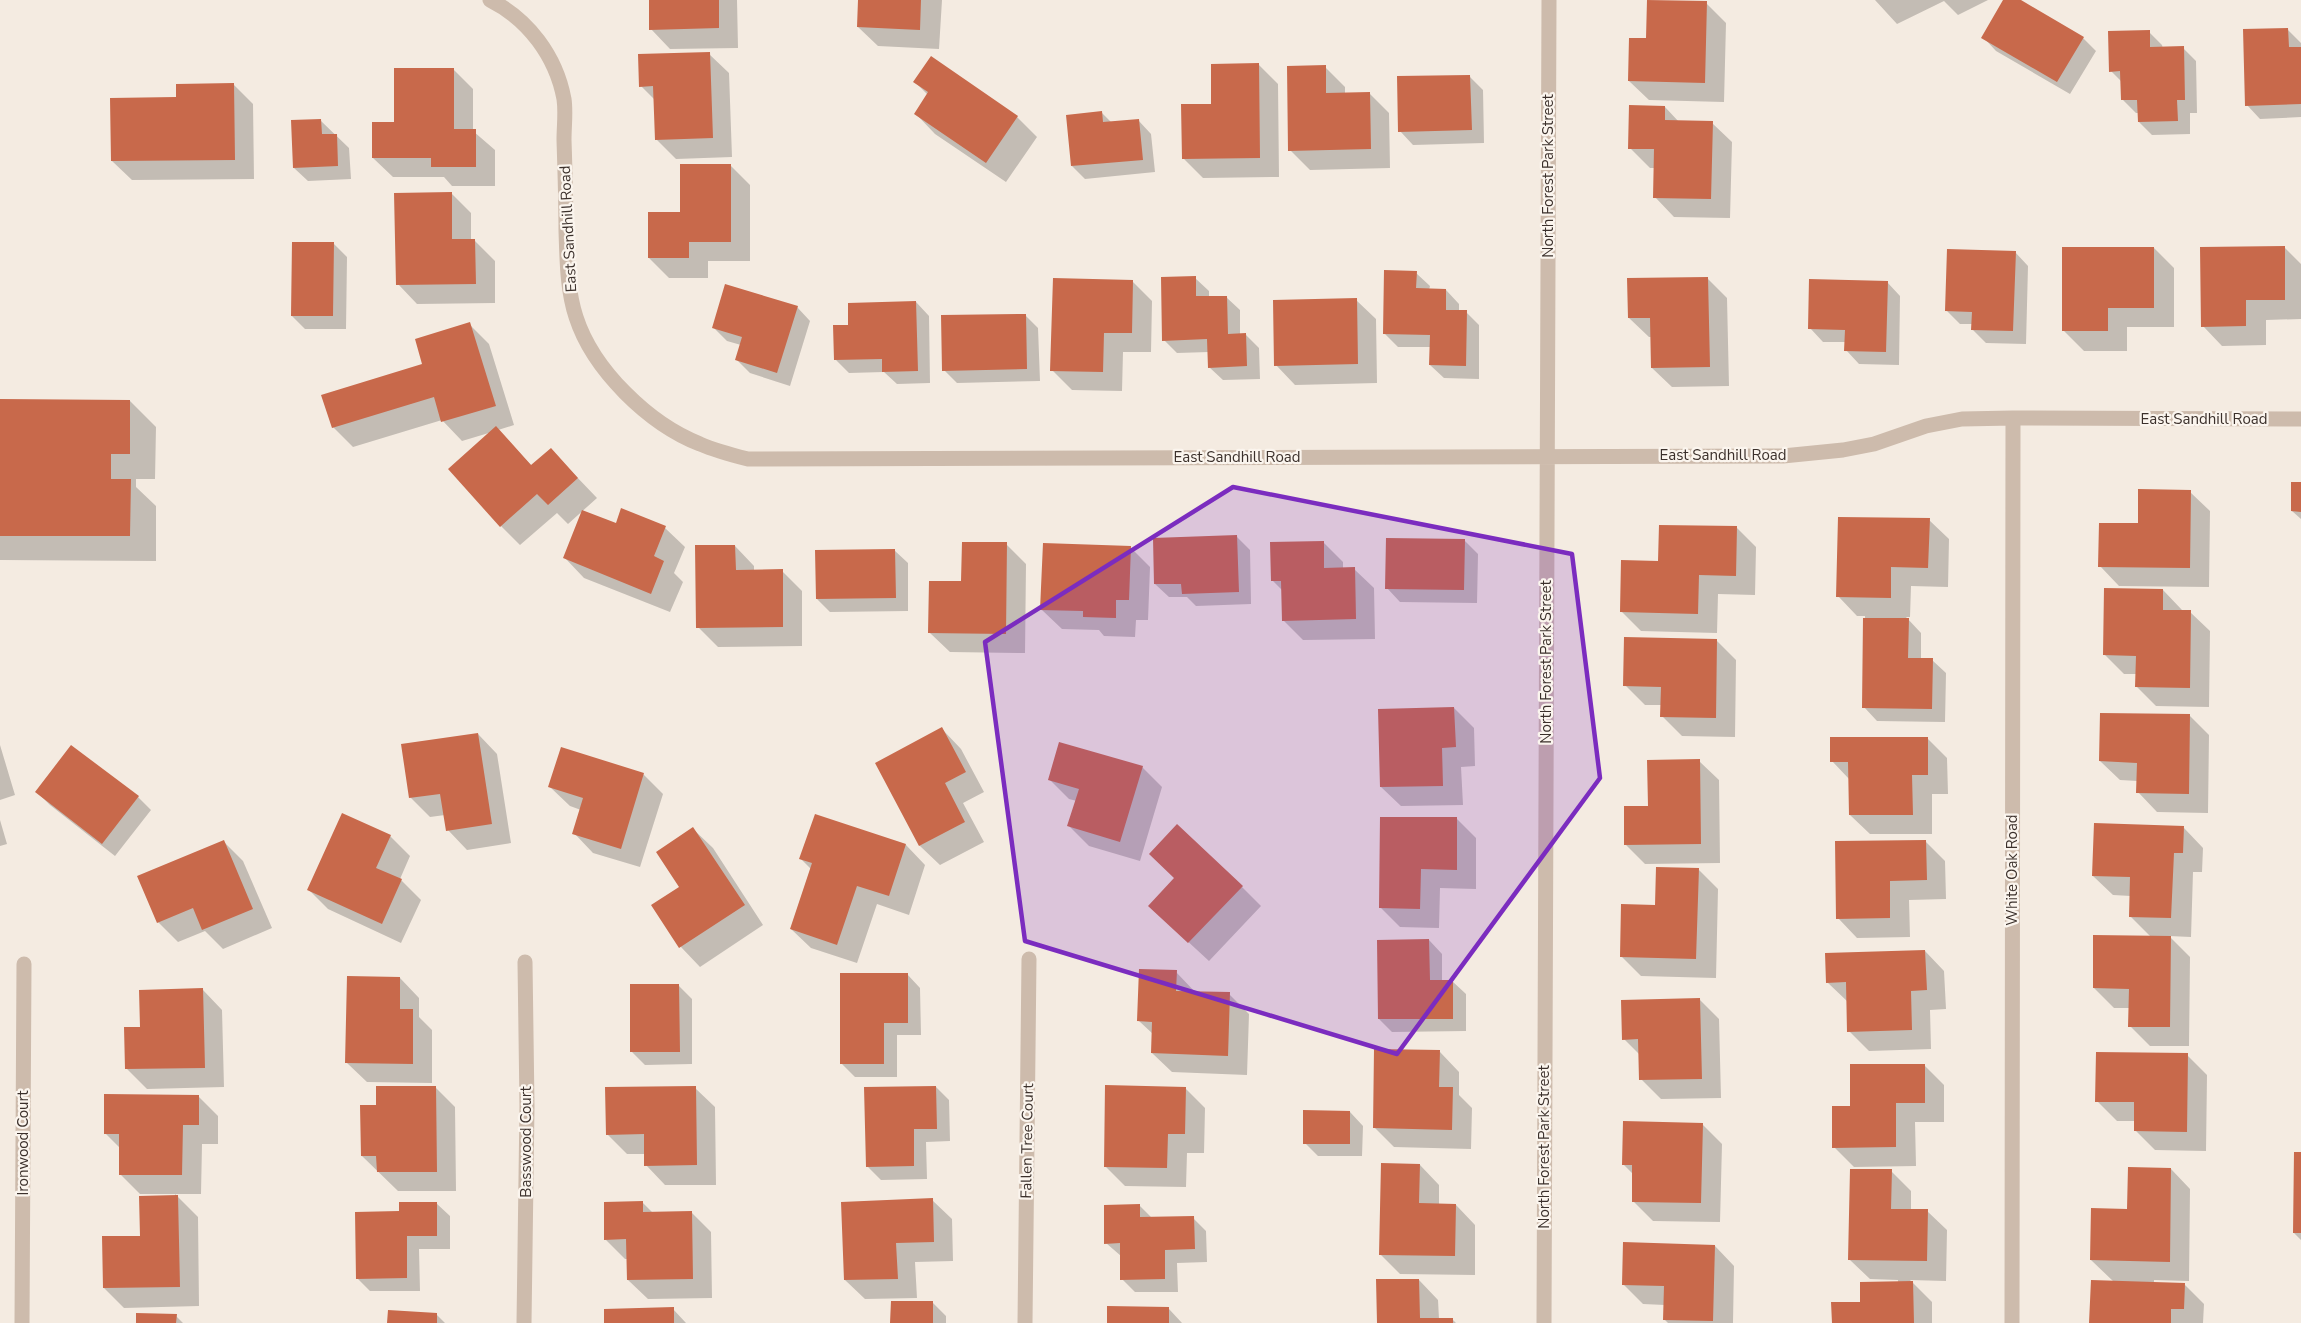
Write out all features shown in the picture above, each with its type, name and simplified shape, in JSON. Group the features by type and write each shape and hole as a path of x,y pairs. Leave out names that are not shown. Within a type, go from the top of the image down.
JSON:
{"street":[{"name":"North Forest Park Street","path":"1544,1323 1549,0"},
{"name":"East Sandhill Road","path":"498,2 532,31 554,64 564,99 567,257 576,317 587,344 612,379 643,410 699,444 748,459 1803,454 1874,444 1926,426 1962,419 2301,419"},
{"name":"White Oak Road","path":"2012,1323 2013,418"},
{"name":"Fallen Tree Court","path":"1025,1323 1029,958"},
{"name":"Basswood Court","path":"524,1323 527,1106 525,962"},
{"name":"Ironwood Court","path":"22,1323 24,964"}],"highlighted area":[{"path":"1233,487 1572,554 1600,778 1397,1054 1025,941 985,642"}],"building":[{"path":"649,0 719,0 719,28 649,30"},
{"path":"858,0 921,0 920,30 857,27"},
{"path":"1647,0 1707,1 1705,83 1628,81 1629,38 1646,38"},
{"path":"2003,0 2021,0 2084,37 2057,82 1981,38"},
{"path":"2288,28 2289,47 2301,47 2301,104 2245,106 2243,29"},
{"path":"2150,30 2150,47 2184,46 2185,100 2177,100 2178,121 2138,122 2137,100 2121,100 2120,71 2109,72 2108,31"},
{"path":"710,52 713,138 655,140 653,86 639,87 638,54"},
{"path":"931,56 1018,116 986,163 914,114 928,92 913,82"},
{"path":"1259,63 1260,158 1182,159 1181,104 1211,104 1211,64"},
{"path":"1326,65 1326,93 1370,92 1371,149 1288,151 1287,66"},
{"path":"394,68 454,68 454,129 476,129 476,167 431,167 431,158 372,158 372,122 394,122"},
{"path":"1470,75 1472,130 1398,132 1397,76"},
{"path":"234,83 235,160 111,161 110,98 176,97 176,84"},
{"path":"1629,105 1665,106 1665,120 1713,121 1711,199 1653,198 1654,149 1628,149"},
{"path":"1102,111 1103,122 1139,119 1143,160 1071,166 1066,115"},
{"path":"321,119 322,134 337,134 338,166 293,168 291,120"},
{"path":"680,164 731,164 731,242 689,242 689,258 648,258 648,212 680,212"},
{"path":"452,192 452,239 475,239 476,284 396,285 394,193"},
{"path":"292,242 334,242 333,316 291,316"},
{"path":"2285,246 2285,300 2246,300 2246,326 2201,327 2200,247"},
{"path":"2062,247 2154,247 2154,308 2108,308 2108,331 2062,331"},
{"path":"1947,249 2016,251 2013,331 1971,330 1972,312 1945,311"},
{"path":"1384,270 1417,271 1416,288 1446,289 1446,310 1467,310 1466,366 1429,365 1430,335 1383,334"},
{"path":"1196,276 1196,296 1227,296 1228,334 1246,333 1247,366 1208,368 1207,339 1162,341 1161,277"},
{"path":"1708,277 1710,367 1651,368 1650,318 1628,318 1627,278"},
{"path":"1053,278 1133,280 1132,333 1104,333 1103,372 1050,371"},
{"path":"1809,279 1888,281 1886,352 1844,351 1845,330 1808,329"},
{"path":"725,284 798,306 777,373 735,360 742,337 712,328"},
{"path":"1357,298 1358,364 1274,366 1273,300"},
{"path":"916,301 918,371 882,372 882,359 834,360 833,325 848,325 848,303"},
{"path":"1026,314 1027,369 942,371 941,315"},
{"path":"470,322 496,406 441,422 434,397 332,428 321,395 422,364 415,339"},
{"path":"0,399 130,400 130,454 111,454 111,479 131,479 130,536 0,536"},
{"path":"496,426 531,465 551,448 578,478 548,505 537,494 500,527 448,469"},
{"path":"2291,482 2301,482 2301,512 2291,511"},
{"path":"2138,489 2191,490 2190,568 2098,567 2099,523 2138,523"},
{"path":"621,508 666,526 654,556 664,561 651,594 563,558 582,510 616,523"},
{"path":"1838,517 1930,518 1928,568 1891,567 1891,598 1836,597"},
{"path":"1659,525 1737,526 1736,576 1699,575 1698,614 1620,612 1621,560 1658,561"},
{"path":"1237,535 1239,592 1182,594 1181,584 1154,584 1153,538"},
{"path":"1386,538 1465,539 1464,590 1385,589"},
{"path":"1324,541 1324,568 1355,567 1356,619 1282,621 1281,581 1271,581 1270,542"},
{"path":"962,542 1007,542 1006,634 928,633 929,581 961,581"},
{"path":"1043,543 1131,546 1129,600 1116,600 1116,618 1083,617 1083,611 1040,610"},
{"path":"695,545 735,545 736,570 783,569 783,627 696,628"},
{"path":"895,549 896,598 816,599 815,550"},
{"path":"2104,588 2163,589 2163,610 2191,610 2190,688 2135,687 2136,656 2103,655"},
{"path":"1863,618 1909,618 1908,658 1933,658 1932,709 1862,708"},
{"path":"1624,637 1717,639 1716,718 1660,717 1661,687 1623,686"},
{"path":"1454,707 1456,747 1442,748 1443,786 1380,787 1378,709"},
{"path":"2100,713 2190,714 2189,794 2136,793 2137,763 2099,761"},
{"path":"942,727 966,772 945,783 965,822 919,846 875,763"},
{"path":"478,733 492,824 446,831 440,794 409,798 401,744"},
{"path":"1830,737 1928,737 1928,775 1912,775 1913,815 1849,815 1848,762 1830,762"},
{"path":"1059,742 1143,766 1120,842 1067,826 1079,789 1048,780"},
{"path":"71,745 139,796 102,844 35,792"},
{"path":"561,747 644,773 621,849 572,834 583,798 548,787"},
{"path":"1700,759 1701,844 1624,845 1624,806 1648,806 1647,760"},
{"path":"342,813 391,835 376,868 402,879 382,924 307,890"},
{"path":"815,814 906,844 889,896 857,886 837,945 790,929 812,863 799,859"},
{"path":"1380,817 1457,817 1457,870 1421,869 1420,909 1379,908"},
{"path":"2094,823 2184,826 2183,853 2174,853 2171,918 2129,917 2130,877 2092,876"},
{"path":"1177,824 1243,886 1188,943 1148,906 1174,878 1149,854"},
{"path":"693,827 745,905 679,948 651,905 679,887 656,852"},
{"path":"224,840 253,909 202,930 193,908 157,923 137,876"},
{"path":"1926,840 1927,880 1890,881 1890,918 1836,919 1835,841"},
{"path":"1656,867 1699,868 1696,959 1620,957 1621,904 1655,905"},
{"path":"2093,935 2171,936 2170,1027 2128,1027 2129,989 2093,988"},
{"path":"1429,939 1430,980 1453,980 1453,1019 1378,1019 1377,940"},
{"path":"1925,950 1927,990 1911,991 1912,1030 1847,1032 1846,982 1826,983 1825,953"},
{"path":"1139,969 1177,970 1176,991 1230,992 1228,1056 1151,1053 1152,1022 1137,1021"},
{"path":"840,973 908,973 908,1023 884,1023 884,1064 840,1064"},
{"path":"347,976 400,977 400,1009 413,1009 413,1064 345,1063"},
{"path":"630,984 679,984 680,1052 630,1052"},
{"path":"203,988 205,1068 125,1069 124,1027 140,1027 139,990"},
{"path":"1700,998 1702,1079 1639,1080 1638,1039 1622,1040 1621,1000"},
{"path":"1374,1049 1440,1050 1439,1087 1453,1087 1452,1130 1373,1128"},
{"path":"2096,1052 2188,1053 2187,1132 2134,1131 2134,1102 2095,1102"},
{"path":"1850,1064 1925,1064 1925,1103 1896,1103 1896,1147 1832,1148 1832,1106 1850,1106"},
{"path":"1105,1085 1186,1087 1185,1134 1168,1134 1167,1168 1104,1167"},
{"path":"376,1086 436,1086 437,1172 377,1172 376,1156 361,1156 360,1105 376,1105"},
{"path":"696,1086 697,1165 644,1166 644,1134 606,1135 605,1087"},
{"path":"936,1086 937,1129 914,1129 914,1166 866,1167 864,1087"},
{"path":"104,1094 199,1095 199,1125 183,1125 182,1175 119,1175 119,1134 104,1134"},
{"path":"1303,1110 1350,1111 1350,1144 1303,1144"},
{"path":"1623,1121 1703,1123 1701,1203 1632,1202 1632,1165 1622,1165"},
{"path":"2294,1152 2301,1152 2301,1233 2293,1233"},
{"path":"1381,1163 1420,1164 1419,1203 1456,1204 1455,1256 1379,1255"},
{"path":"2128,1167 2171,1168 2170,1262 2090,1260 2091,1208 2127,1209"},
{"path":"1850,1169 1892,1169 1891,1209 1928,1209 1927,1261 1848,1260"},
{"path":"178,1195 180,1287 103,1288 102,1236 140,1236 139,1196"},
{"path":"933,1198 934,1242 896,1243 898,1279 844,1280 841,1202"},
{"path":"643,1201 643,1212 692,1211 693,1279 627,1280 626,1239 604,1240 604,1202"},
{"path":"399,1202 437,1202 437,1236 407,1236 407,1278 356,1279 355,1212 399,1211"},
{"path":"1140,1204 1140,1217 1194,1216 1195,1249 1165,1250 1165,1279 1120,1280 1120,1243 1104,1244 1104,1205"},
{"path":"1623,1242 1715,1245 1713,1321 1663,1320 1664,1286 1622,1285"},
{"path":"1376,1279 1419,1279 1420,1318 1453,1318 1453,1323 1377,1323"},
{"path":"2091,1280 2185,1283 2184,1309 2171,1309 2171,1323 2089,1323"},
{"path":"1913,1281 1914,1323 1832,1323 1831,1302 1860,1302 1860,1282"},
{"path":"891,1301 933,1301 933,1323 890,1323"},
{"path":"1107,1306 1169,1307 1169,1323 1107,1323"},
{"path":"674,1307 674,1323 604,1323 604,1309"},
{"path":"388,1310 437,1313 437,1323 387,1323"},
{"path":"136,1313 177,1314 176,1323 136,1323"}]}
